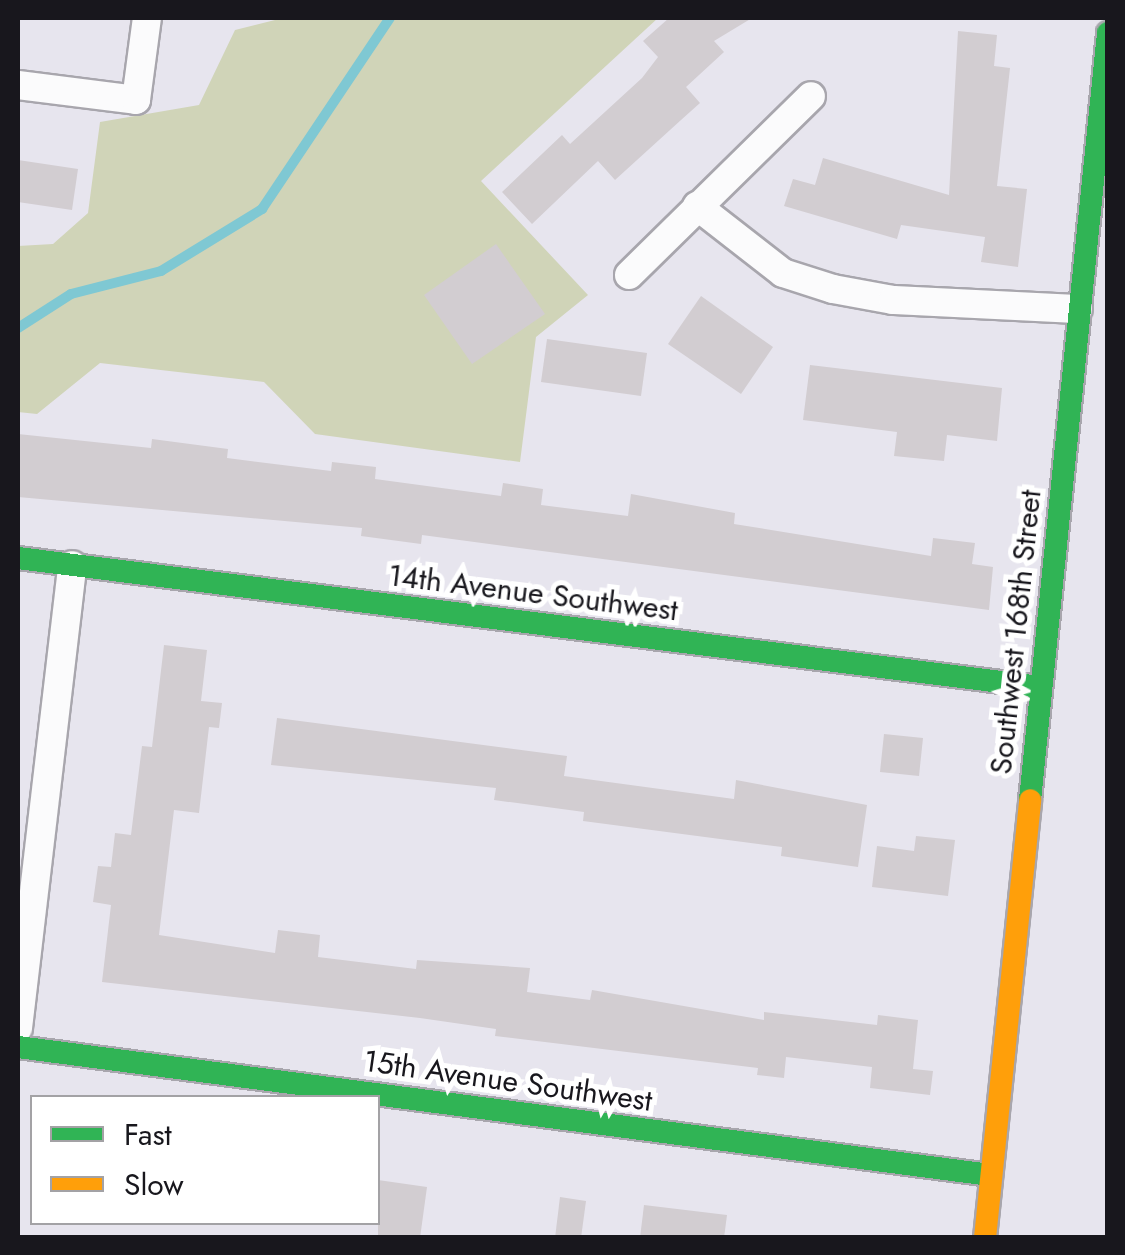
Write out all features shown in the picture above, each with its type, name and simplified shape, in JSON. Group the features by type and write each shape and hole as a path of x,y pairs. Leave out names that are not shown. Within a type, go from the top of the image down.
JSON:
{"street":[{"path":"18,85 136,100 147,18"},
{"name":"Southwest 168th Street","path":"985,1238 1108,33"},
{"path":"630,275 812,96"},
{"path":"697,206 783,272 833,289 894,300 1078,309"},
{"name":"14th Avenue Southwest","path":"18,558 1041,687"},
{"path":"18,1028 72,565"},
{"name":"15th Avenue Southwest","path":"18,1046 990,1176"}],"green space":[{"path":"283,18 658,18 481,181 588,295 536,337 520,462 315,434 264,382 100,363 37,414 18,412 18,246 53,244 88,213 100,122 199,105 235,30"}],"building":[{"path":"669,18 752,18 714,41 724,52 686,87 700,103 615,180 598,161 532,224 502,192 562,135 570,144 642,78 658,57 643,41"},
{"path":"958,31 997,35 994,66 1010,68 997,186 1027,189 1018,267 981,262 985,237 901,225 897,239 784,206 793,179 815,185 823,158 949,195"},
{"path":"18,160 78,169 72,210 18,202"},
{"path":"496,244 545,314 472,364 424,295"},
{"path":"701,296 773,347 741,394 668,344"},
{"path":"547,339 647,353 641,396 541,382"},
{"path":"810,365 1002,388 997,441 947,435 944,461 894,456 897,432 803,420"},
{"path":"18,434 151,448 152,439 228,449 227,458 331,471 332,462 376,467 375,479 501,496 503,483 543,489 541,505 628,516 631,494 735,513 734,524 931,556 933,538 975,543 972,564 993,567 989,610 422,535 421,544 361,536 362,528 18,497"},
{"path":"164,645 207,650 201,701 222,703 219,728 209,727 199,813 174,810 159,935 275,953 278,930 320,935 318,957 416,969 417,960 530,968 527,992 590,1000 592,990 764,1020 764,1012 877,1025 878,1015 918,1020 913,1069 933,1071 930,1095 870,1088 872,1067 786,1057 784,1078 757,1075 758,1068 495,1036 496,1029 420,1018 102,982 111,905 93,902 98,866 111,867 115,833 131,835 142,746 152,747"},
{"path":"277,718 567,756 564,776 734,799 736,780 867,805 858,867 781,856 782,847 583,821 584,812 494,800 496,788 271,765"},
{"path":"884,734 923,738 919,776 880,772"},
{"path":"916,836 955,840 948,896 872,887 877,846 914,851"},
{"path":"380,1180 427,1187 420,1238 378,1238"},
{"path":"560,1197 586,1201 581,1238 555,1238"},
{"path":"644,1205 727,1215 724,1238 640,1238"}],"waterway":[{"path":"18,328 71,294 161,271 262,209 390,18"}],"traffic: fast":[{"path":"1030,800 1108,33"},
{"path":"18,558 1041,687"},
{"path":"18,1047 990,1175"}],"traffic: slow":[{"path":"985,1238 1030,800"}]}
